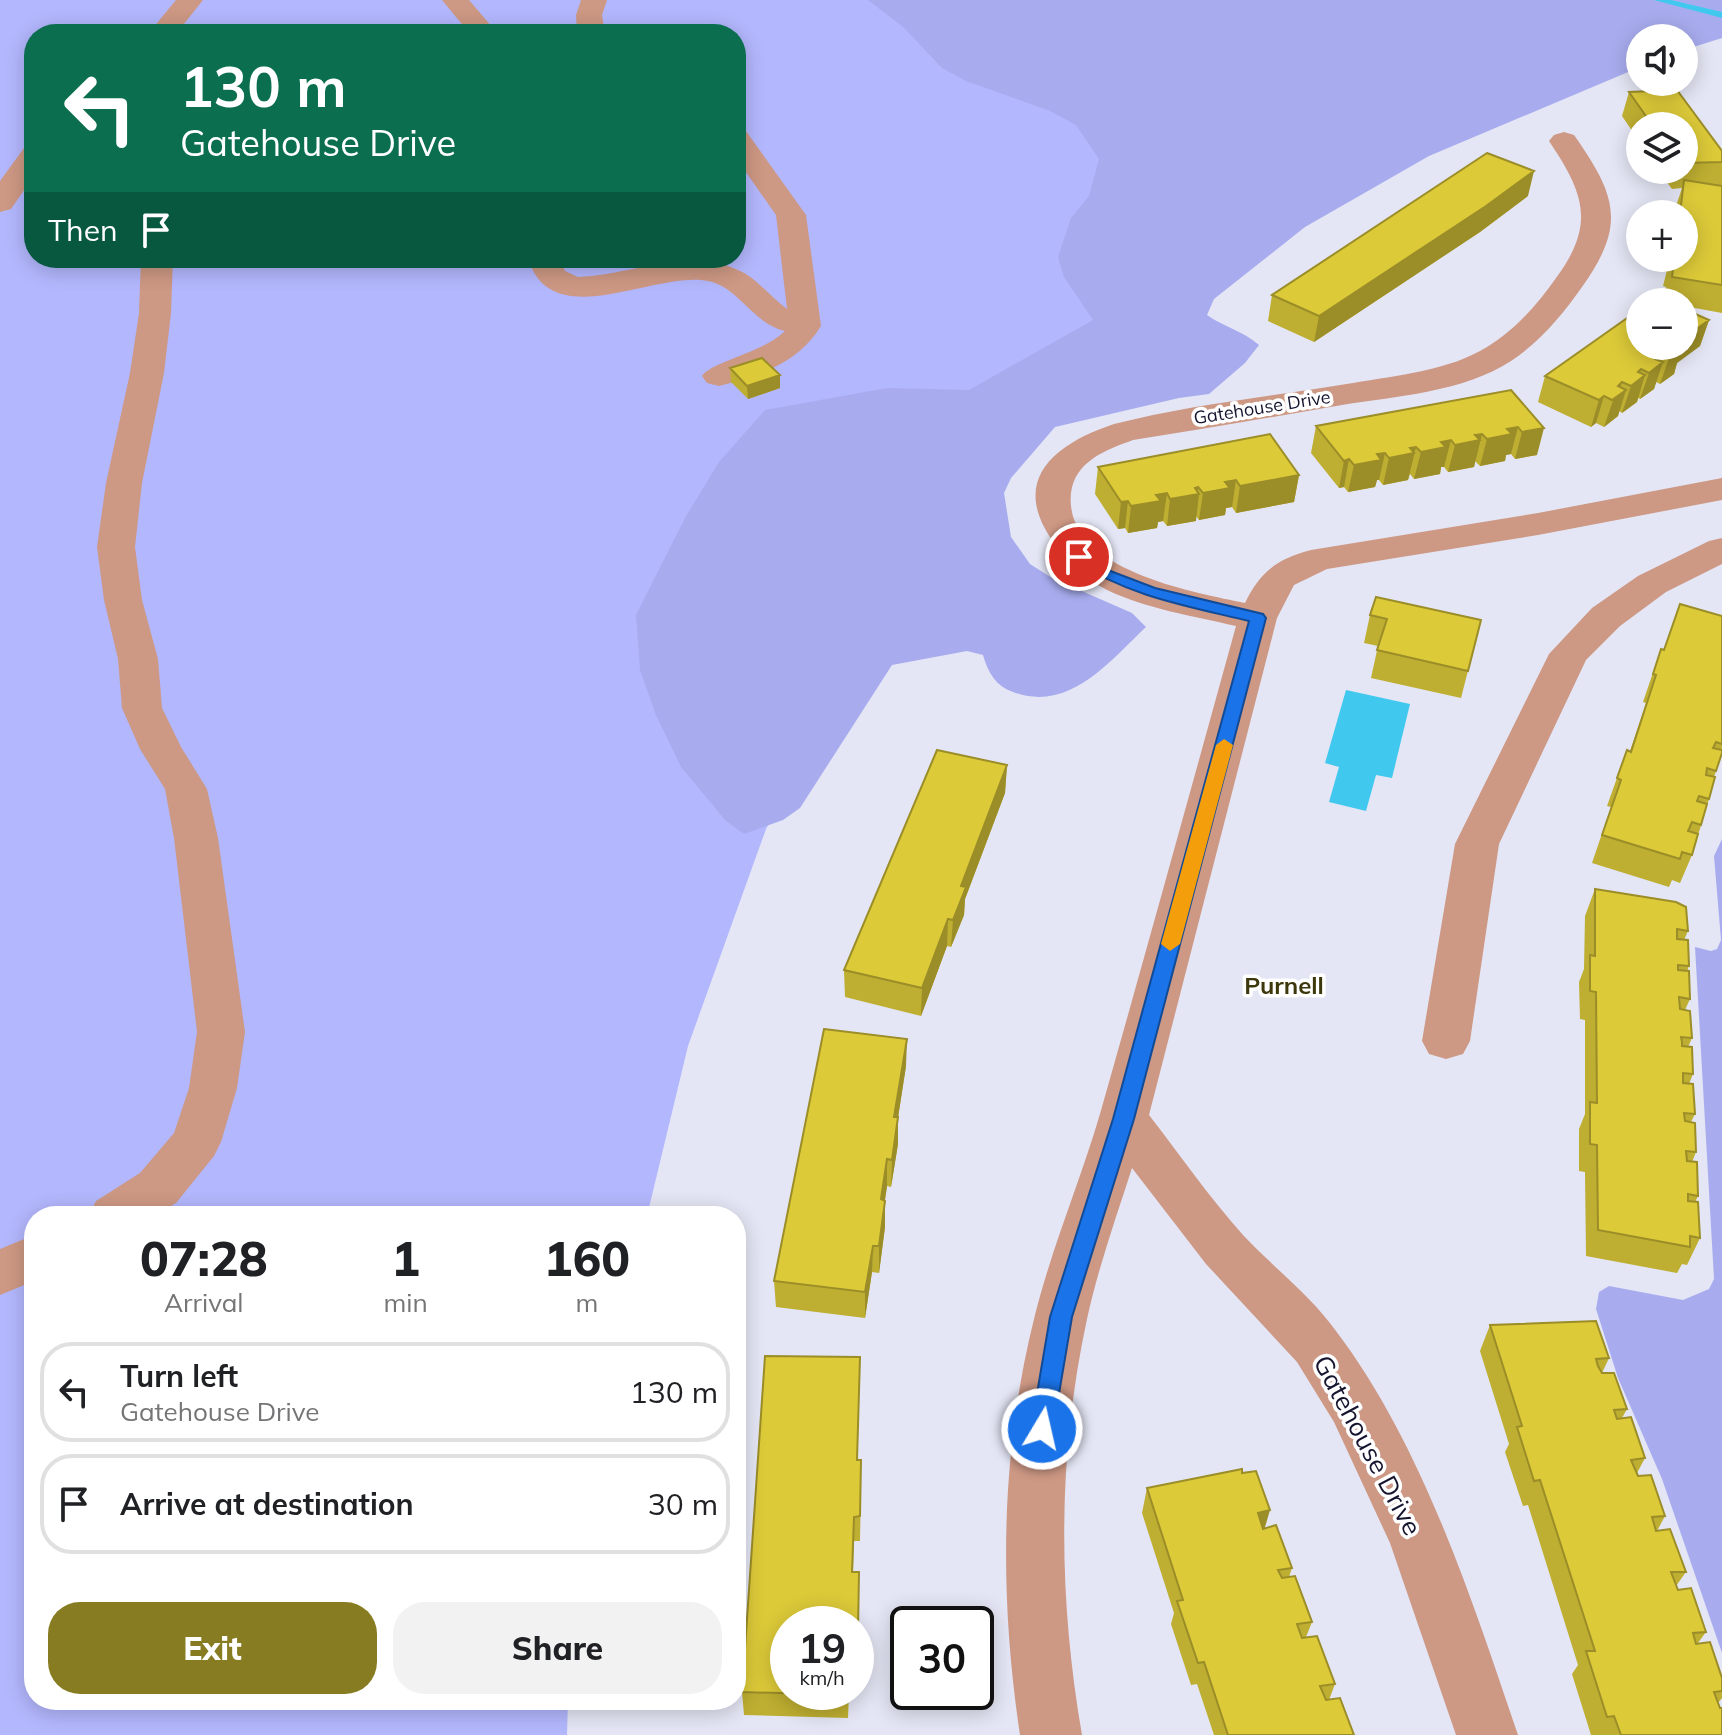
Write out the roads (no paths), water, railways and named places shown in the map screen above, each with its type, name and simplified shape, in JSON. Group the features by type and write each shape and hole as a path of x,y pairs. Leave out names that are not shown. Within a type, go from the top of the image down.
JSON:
{"street":[{"path":"171,24 193,0"},
{"path":"187,24 193,0"},
{"path":"455,0 475,24"},
{"path":"590,24 589,15 594,0"},
{"name":"Gatehouse Drive","path":"1258,618 1150,592 1107,576 1079,557 1055,514 1052,497 1056,476 1070,457 1095,441 1126,431 1430,380 1470,368 1502,352 1566,288 1588,256 1598,220 1594,191 1564,141"},
{"path":"719,376 767,359 787,348 799,338 805,326 791,215 746,154"},
{"path":"0,203 24,168"},
{"path":"130,1206 158,1188 196,1142 213,1088 221,1032 196,838 186,789 161,749 142,708 138,659 123,600 116,547 124,483 147,373 155,313 157,268"},
{"path":"547,268 556,280 568,286 593,285 673,271 716,271 732,276 787,325 805,326"},
{"path":"1051,1735 1045,1704 1032,1534 1042,1429 1061,1317 1123,1119 1258,618 1272,583 1291,566 1324,558 1538,524 1722,489"},
{"path":"1446,1041 1477,844 1569,654 1606,617 1652,584 1722,549"},
{"name":"Gatehouse Drive","path":"1123,1119 1224,1249 1285,1306 1326,1360 1405,1506 1452,1627 1487,1735"},
{"path":"0,1273 24,1262"}],"waterway":[{"path":"1659,0 1722,15"}],"district":[{"name":"Purnell","path":"1284,985"}]}
